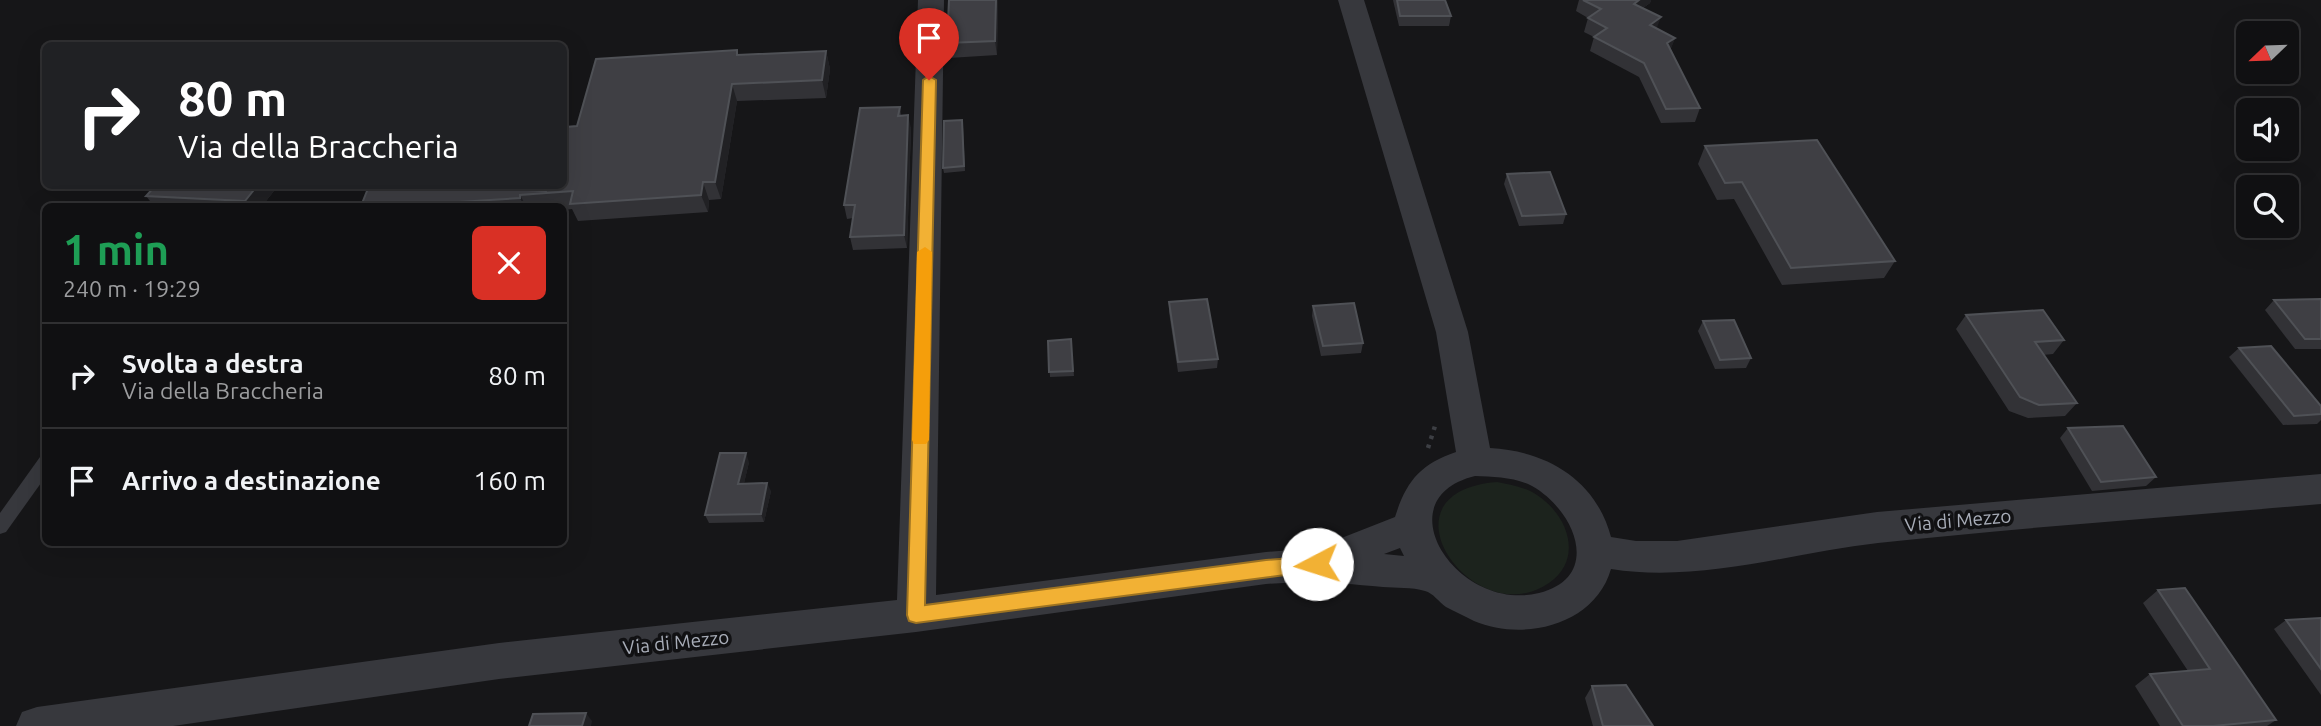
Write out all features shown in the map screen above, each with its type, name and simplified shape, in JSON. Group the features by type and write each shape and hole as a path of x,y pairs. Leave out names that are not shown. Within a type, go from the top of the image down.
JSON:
{"street":[{"path":"916,615 931,0"},
{"path":"1351,0 1452,332 1475,462"},
{"path":"1475,462 1503,462 1522,467 1557,483 1577,502 1591,526 1596,551 1593,570 1583,588 1568,601 1548,611 1518,614 1487,609 1458,595 1434,575 1419,551 1414,526 1418,502 1430,483 1450,469 1475,462"},
{"name":"Via di Mezzo","path":"1596,551 1636,557 1677,557 1877,528 2321,489"},
{"name":"Via di Mezzo","path":"1317,564 1414,526"},
{"name":"Via di Mezzo","path":"37,726 499,661 916,615 1266,568 1317,564 1434,575"}],"lane":[{"path":"0,527 42,468"}],"path":[{"path":"1426,454 1438,416"}],"shaded area":[{"path":"1497,482 1523,488 1537,495 1557,514 1568,538 1569,550 1560,573 1549,583 1520,594 1492,591 1467,577 1448,556 1439,532 1442,509 1460,491"}],"building":[{"path":"949,0 996,0 995,41 947,43"},
{"path":"1397,0 1445,0 1451,16 1400,16"},
{"path":"1583,0 1639,0 1634,4 1661,17 1650,25 1675,38 1667,43 1700,108 1666,109 1644,63 1594,37 1607,28 1588,18 1601,9"},
{"path":"737,50 737,55 826,51 822,80 732,84 715,182 703,182 701,195 570,204 573,191 520,195 520,198 441,203 362,203 368,189 567,189 567,127 577,126 596,59"},
{"path":"900,107 898,116 908,115 904,235 850,237 855,205 844,205 860,108"},
{"path":"962,120 964,166 943,168 944,121"},
{"path":"1817,140 1895,261 1791,268 1742,182 1725,183 1705,146"},
{"path":"1550,172 1566,214 1522,216 1507,174"},
{"path":"152,189 255,189 245,201 146,196"},
{"path":"1207,299 1218,359 1178,362 1169,302"},
{"path":"2321,299 2321,339 2305,339 2274,300"},
{"path":"1354,303 1363,343 1323,346 1313,306"},
{"path":"2043,310 2064,340 2035,342 2077,403 2039,405 2020,397 1966,315"},
{"path":"1734,320 1751,358 1720,360 1703,321"},
{"path":"1071,339 1073,371 1049,372 1048,341"},
{"path":"2271,346 2321,406 2321,414 2294,416 2239,348"},
{"path":"2123,426 2156,477 2101,482 2068,428"},
{"path":"720,453 746,453 738,484 767,483 761,514 705,515"},
{"path":"2185,588 2276,720 2183,726 2150,674 2210,669 2158,590"},
{"path":"2321,618 2321,669 2286,620"},
{"path":"1626,685 1653,726 1603,726 1592,686"},
{"path":"586,713 582,726 529,726 533,714"}],"slow traffic":[{"path":"920,440 925,252"}],"route":[{"path":"929,80 916,615 1266,568 1317,564"}]}
